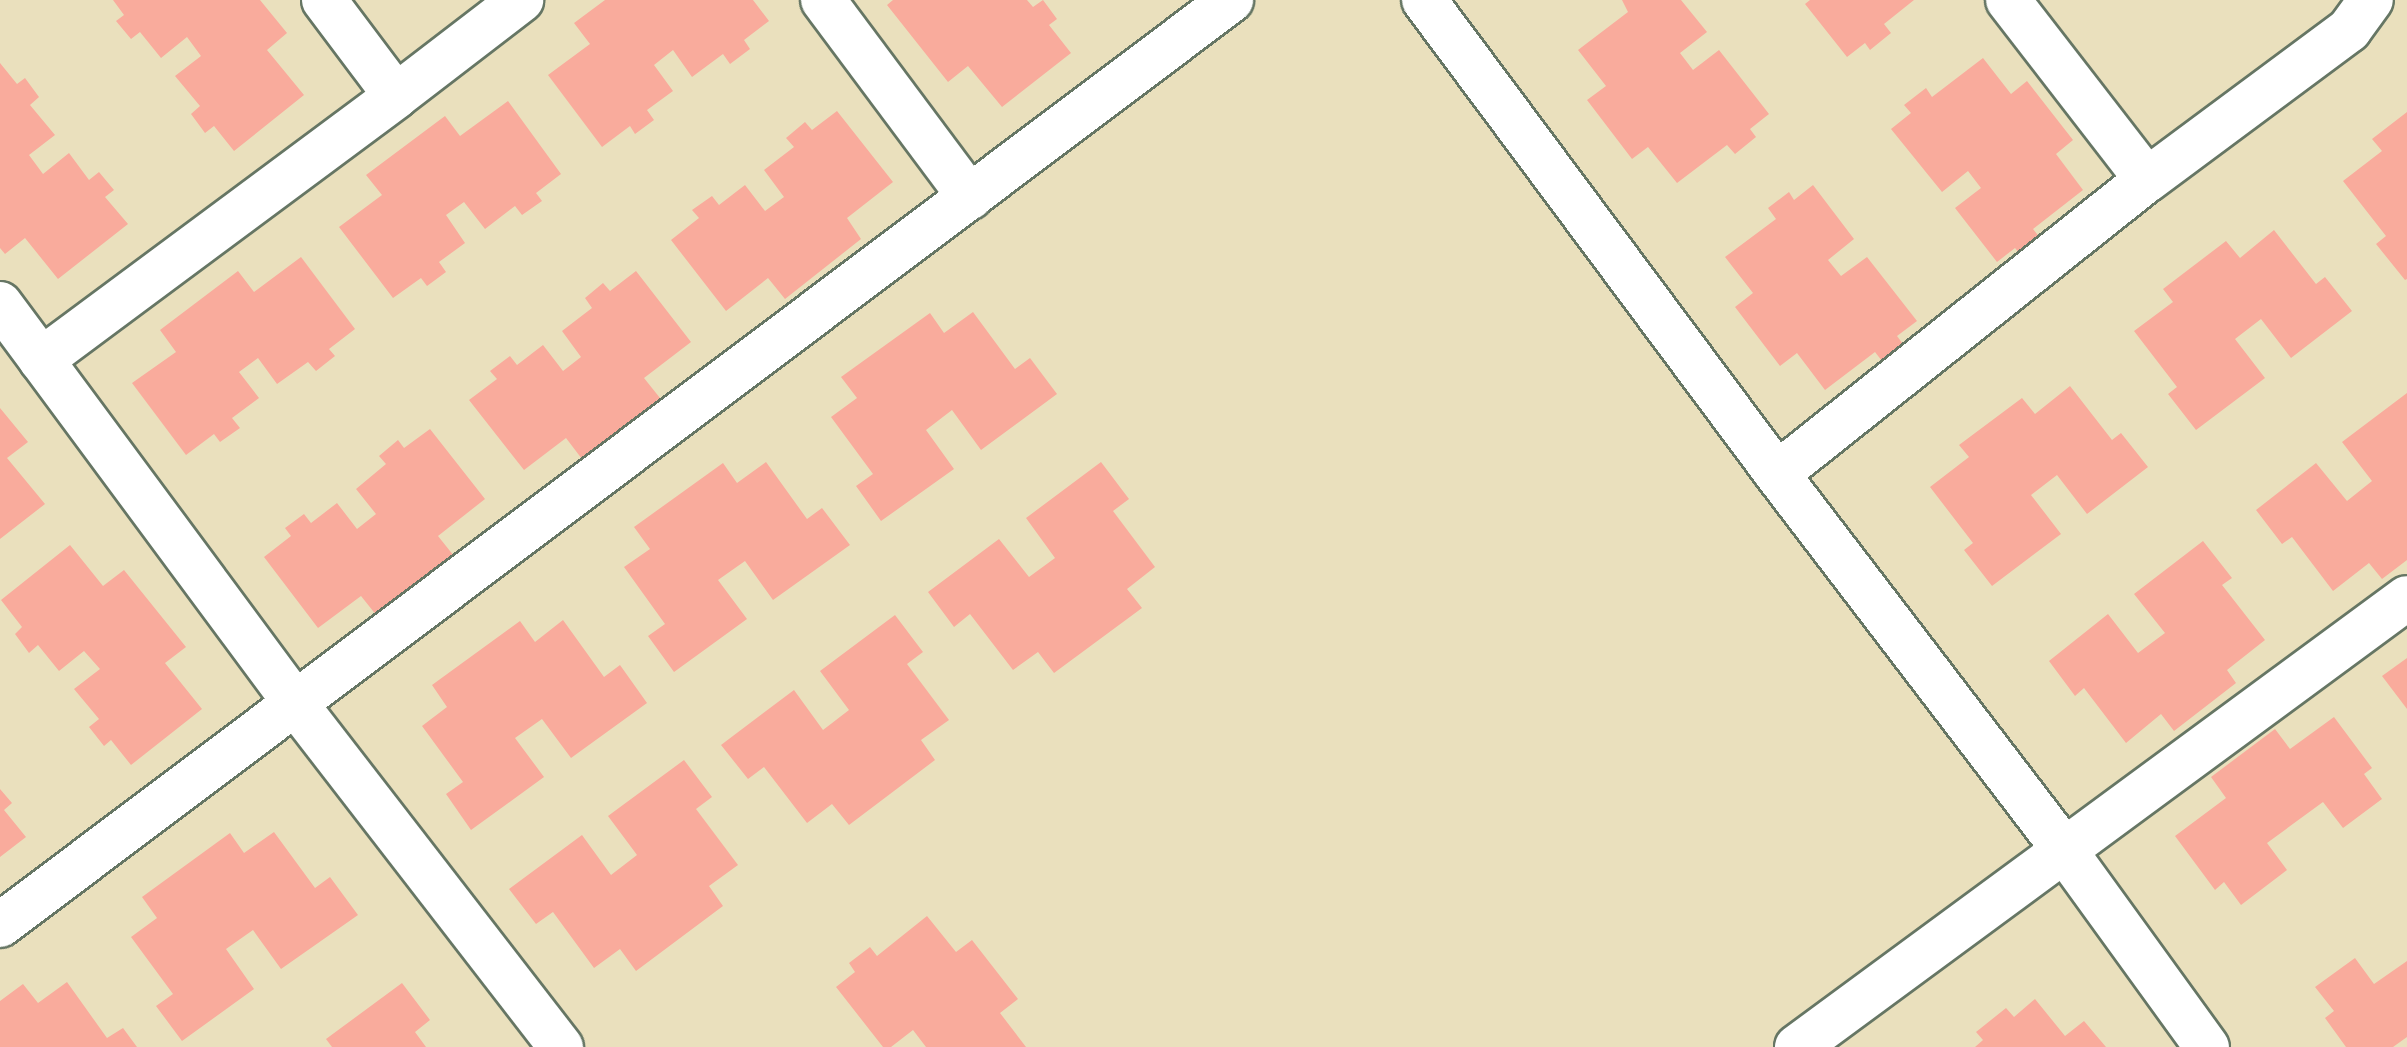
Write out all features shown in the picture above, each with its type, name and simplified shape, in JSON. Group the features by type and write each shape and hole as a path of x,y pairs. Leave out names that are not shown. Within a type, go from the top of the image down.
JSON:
{"street":[{"path":"324,0 396,96"},
{"path":"41,360 521,0"},
{"path":"823,0 970,197"},
{"path":"0,925 1231,0"},
{"path":"1424,0 1777,474 2065,851 2207,1047"},
{"path":"2008,0 2147,180"},
{"path":"1777,474 2147,180 2349,30 2371,0"},
{"path":"0,304 295,703 561,1047"},
{"path":"1797,1047 2407,598"}],"building":[{"path":"113,0 260,0 287,33 267,50 304,95 234,151 214,126 205,133 191,114 200,106 175,76 201,56 187,37 161,58 140,32 131,39 116,21 124,15"},
{"path":"605,0 753,0 769,21 744,40 750,49 730,64 723,54 692,77 673,50 654,65 673,91 647,110 654,120 635,134 630,126 602,147 548,75 590,44 574,23"},
{"path":"893,0 1027,0 1033,7 1043,0 1057,19 1049,25 1071,53 1002,107 968,66 948,82 887,5"},
{"path":"1622,0 1681,0 1707,32 1680,53 1693,70 1719,50 1769,114 1750,129 1756,137 1735,154 1727,145 1677,183 1648,147 1632,159 1587,100 1606,86 1578,50 1628,12"},
{"path":"1810,0 1914,0 1884,24 1891,33 1870,50 1865,43 1847,57 1805,4"},
{"path":"1983,58 2011,94 2027,81 2073,140 2056,154 2083,190 2033,229 2041,239 2021,255 2015,248 1997,262 1955,208 1981,188 1968,171 1942,192 1891,129 1911,113 1904,105 1926,88 1932,97"},
{"path":"0,63 17,84 25,78 39,97 30,105 55,135 29,155 43,174 69,153 89,180 99,172 114,190 105,197 128,224 58,279 25,238 5,254 0,248"},
{"path":"508,101 561,174 536,193 542,201 522,215 515,206 485,229 464,202 446,215 465,243 439,262 446,272 427,286 421,278 393,298 339,227 382,195 366,175 445,116 460,136"},
{"path":"837,111 893,182 847,218 861,239 785,299 768,278 726,311 671,240 699,218 692,210 712,196 719,205 745,185 765,211 784,197 764,170 794,147 786,138 805,122 812,130"},
{"path":"2407,112 2405,280 2376,244 2386,236 2343,181 2382,151 2372,139"},
{"path":"1813,185 1854,239 1828,260 1841,276 1867,257 1917,321 1897,336 1903,344 1882,361 1875,352 1825,390 1797,353 1780,366 1735,307 1753,293 1725,257 1776,219 1768,208 1789,192 1794,200"},
{"path":"2274,230 2316,284 2325,277 2352,311 2291,358 2261,319 2235,339 2265,378 2196,430 2168,394 2177,387 2134,331 2173,302 2163,289 2226,241 2240,258"},
{"path":"301,257 355,329 329,349 335,356 316,371 308,362 277,384 258,358 239,372 259,398 232,418 240,428 220,442 214,434 186,455 132,383 176,352 160,330 238,271 254,292"},
{"path":"636,271 691,342 644,378 660,398 582,459 566,438 524,470 469,400 497,379 490,371 510,356 517,365 543,345 563,371 581,357 562,331 592,308 585,298 603,283 610,291"},
{"path":"973,312 1015,369 1030,358 1057,394 981,450 952,410 926,430 954,469 881,521 856,486 873,474 831,417 857,398 841,377 930,313 944,333"},
{"path":"2070,386 2112,440 2121,433 2148,467 2087,514 2057,475 2031,495 2061,534 1992,586 1964,550 1973,543 1930,487 1969,457 1959,445 2022,398 2035,414"},
{"path":"2407,393 2407,560 2382,579 2369,563 2333,591 2292,537 2282,544 2256,510 2316,463 2347,501 2372,481 2342,442"},
{"path":"0,408 28,442 7,458 45,504 0,539"},
{"path":"430,429 485,499 438,536 454,556 377,616 361,596 318,628 264,557 291,536 285,528 304,514 311,523 337,503 357,529 376,514 356,489 386,464 379,456 398,440 404,448"},
{"path":"766,462 807,519 822,508 850,545 773,600 745,561 718,580 747,619 674,672 648,636 665,624 624,567 650,549 634,527 723,463 737,483"},
{"path":"1101,462 1129,499 1113,511 1155,567 1127,589 1142,608 1054,673 1038,652 1013,670 970,614 954,627 928,592 999,539 1029,577 1055,558 1026,518"},
{"path":"2203,541 2232,578 2222,585 2265,640 2227,670 2236,683 2174,731 2161,714 2126,743 2084,688 2075,696 2049,661 2108,614 2138,653 2165,633 2134,594"},
{"path":"70,545 103,586 124,570 186,647 165,663 202,709 131,765 111,740 104,746 89,727 99,719 74,689 100,669 84,651 59,671 38,645 29,653 15,634 22,627 1,600"},
{"path":"895,615 923,652 907,664 949,720 921,740 935,760 849,825 832,804 807,823 764,767 748,779 721,745 794,690 823,730 849,710 820,671"},
{"path":"563,620 604,677 620,665 647,703 571,758 542,719 515,738 544,777 471,830 446,794 463,782 422,726 447,707 432,685 520,621 535,642"},
{"path":"2407,658 2407,709 2382,676"},
{"path":"2334,717 2372,768 2364,774 2382,799 2343,828 2323,802 2267,843 2287,870 2241,905 2224,882 2215,890 2175,836 2226,798 2211,777 2275,729 2290,749"},
{"path":"684,760 712,797 696,809 738,865 709,886 723,906 636,971 620,949 594,968 553,912 536,924 509,889 582,835 611,875 637,855 608,816"},
{"path":"0,789 12,803 4,810 26,837 0,857"},
{"path":"274,832 315,888 330,877 358,915 281,969 253,930 226,949 254,989 182,1041 156,1006 173,994 131,937 157,918 142,897 230,833 244,853"},
{"path":"927,916 956,952 972,940 1018,999 1000,1013 1026,1047 926,1047 913,1030 891,1047 883,1047 836,987 855,972 849,963 870,947 877,956"},
{"path":"2355,958 2374,984 2407,961 2407,1037 2393,1047 2346,1047 2325,1018 2334,1011 2315,987"},
{"path":"67,982 107,1038 123,1028 137,1047 0,1047 0,1001 23,984 38,1003"},
{"path":"402,983 430,1020 415,1032 426,1047 332,1047 326,1039"},
{"path":"2035,999 2065,1036 2084,1021 2106,1047 1975,1047 1983,1040 1976,1032 2006,1008 2014,1017"}]}
